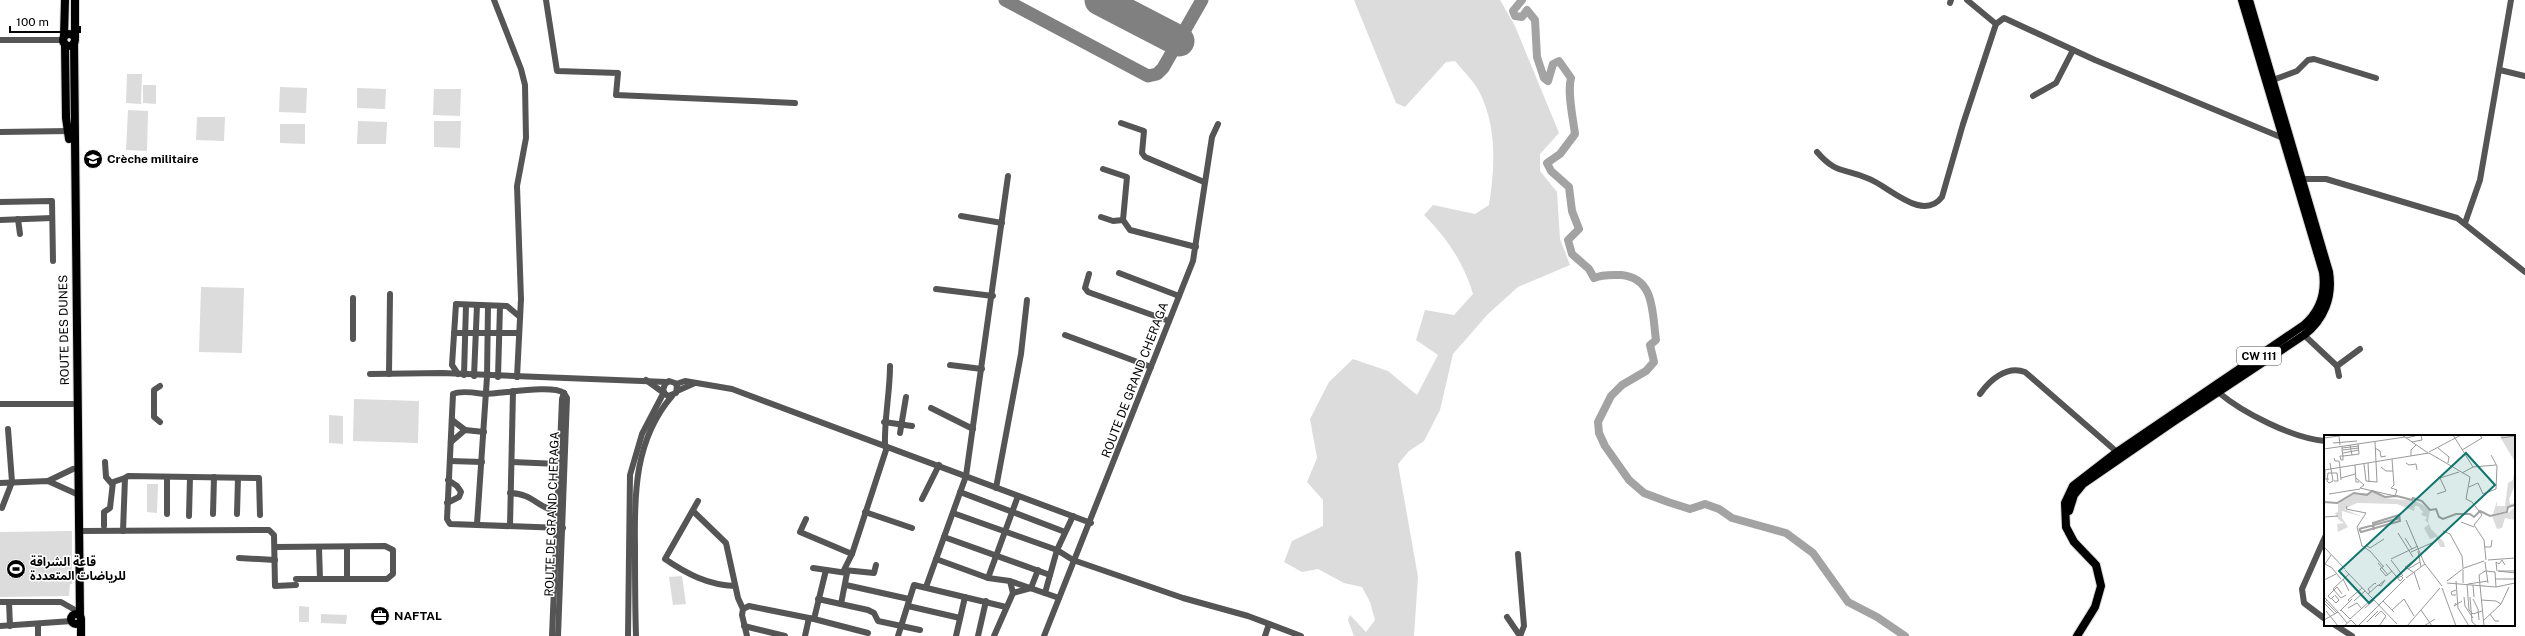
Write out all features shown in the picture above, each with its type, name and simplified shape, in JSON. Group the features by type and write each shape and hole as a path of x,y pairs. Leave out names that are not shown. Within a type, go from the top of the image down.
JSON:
{"main road":[{"name":"ROUTE DES DUNES","path":"65,0 64,40 66,118 71,131 76,494 76,636"},
{"name":"ROUTE DES DUNES","path":"75,0 71,131 73,469 79,531 76,618 81,636"},
{"name":"CW 111","path":"2076,636 2095,607 2104,586 2105,574 2099,561 2080,542 2071,526 2069,510 2074,495 2093,478 2304,335 2323,313 2329,296 2329,272 2283,138 2242,0"},
{"name":"CW 111","path":"2104,586 2096,565 2069,536 2064,509 2067,497 2073,486 2117,452 2304,326 2315,313 2323,293 2324,277 2273,80 2249,0"},
{"path":"64,40 69,33 74,40"},
{"path":"2082,636 2098,610 2104,586"}],"street":[{"path":"494,0 521,69 525,85 526,138 517,186 520,317 517,377"},
{"path":"546,0 557,71 618,73 616,95 795,104"},
{"path":"1967,0 1996,24"},
{"path":"2465,223 2480,180 2511,0"},
{"path":"1817,152 1828,165 1840,171 1868,178 1893,194 1918,206 1928,207 1938,203 1942,197 1963,124 1996,24 2004,18 2012,20 2073,50 2283,138"},
{"path":"0,40 64,40"},
{"path":"2033,96 2056,83 2073,50"},
{"path":"2273,80 2299,70 2308,60 2314,59 2376,78"},
{"path":"2500,70 2525,76"},
{"path":"1121,123 1144,130 1142,153 1145,157 1204,182"},
{"name":"ROUTE DE GRAND CHERAGA","path":"1044,636 1193,261 1212,137 1218,124"},
{"path":"0,132 71,131"},
{"path":"1103,169 1127,177 1123,220 1130,230 1196,247"},
{"path":"926,587 966,476 1008,176"},
{"path":"2298,179 2326,179 2457,218 2525,272"},
{"path":"0,202 52,201 54,261"},
{"path":"961,216 1002,223"},
{"path":"1101,217 1113,221 1123,220"},
{"path":"0,220 52,218"},
{"path":"18,219 20,234"},
{"path":"1119,273 1179,296"},
{"path":"1089,274 1085,288 1088,292 1169,321"},
{"path":"936,289 992,296"},
{"path":"389,374 390,294"},
{"path":"353,339 354,298"},
{"path":"996,488 1021,354 1027,300"},
{"path":"461,375 452,365 456,304 509,306 520,317"},
{"path":"461,375 466,305"},
{"path":"474,376 477,305"},
{"path":"477,524 487,377 488,306"},
{"path":"498,377 498,334 500,306"},
{"path":"454,333 519,334"},
{"path":"1065,335 1151,368"},
{"path":"2304,335 2337,366 2339,376"},
{"path":"2337,366 2360,349"},
{"path":"950,364 982,369"},
{"path":"876,565 874,573 844,570 852,554 886,446 884,422 890,392 890,366"},
{"path":"1980,394 1995,377 2014,370 2025,372 2117,452"},
{"path":"370,374 646,380 676,384 682,381 732,389 939,465 1090,523"},
{"path":"646,380 672,396"},
{"path":"628,636 630,475 638,442 664,391 667,382"},
{"path":"636,636 636,477 648,436 661,410 677,391 696,383"},
{"path":"676,384 677,391"},
{"path":"160,386 154,390 154,417 160,422"},
{"path":"552,636 560,527 557,511 564,393 558,390 513,391 486,394 455,393 453,396 448,480 447,520 449,523 560,527"},
{"path":"510,526 513,391"},
{"path":"2218,392 2242,409 2297,435 2324,441"},
{"name":"ROUTE DE GRAND CHERAGA","path":"558,636 560,527 567,399 564,393"},
{"path":"900,433 906,397"},
{"path":"0,404 73,404"},
{"path":"930,408 973,429"},
{"path":"452,420 465,430 484,432"},
{"path":"884,422 912,426"},
{"path":"2,508 12,482 8,429"},
{"path":"451,442 465,430"},
{"path":"450,461 482,462"},
{"path":"106,462 106,476 112,484"},
{"path":"512,462 559,464"},
{"path":"922,499 939,465"},
{"path":"0,483 48,481 73,469"},
{"path":"166,514 167,477"},
{"path":"189,516 190,477"},
{"path":"213,514 214,477"},
{"path":"104,526 101,512 110,508 110,491 112,484 119,478 259,478 260,515"},
{"path":"123,532 125,478"},
{"path":"237,514 238,478"},
{"path":"447,503 458,497 461,492 458,486 448,480"},
{"path":"48,481 76,494"},
{"path":"103,491 110,491"},
{"path":"960,492 1065,532"},
{"path":"510,493 530,496 542,507 557,511"},
{"path":"988,578 1006,533 1018,496"},
{"path":"698,501 665,559 702,580 718,585 735,586"},
{"path":"692,511 726,543 735,586 743,609 744,626 747,636"},
{"path":"865,512 912,528"},
{"path":"953,513 1057,550 1073,560 1269,624 1301,636"},
{"path":"1045,593 1057,550 1073,516"},
{"path":"806,519 800,532 852,554"},
{"path":"79,531 123,532 265,529 273,532 275,547 275,586 320,579 390,578 393,574 393,550 388,547 275,547"},
{"path":"944,537 1050,575"},
{"path":"2324,539 2303,582 2302,589 2304,603 2324,618"},
{"path":"347,547 347,579"},
{"path":"319,548 320,579"},
{"path":"1518,554 1524,626 1520,636"},
{"path":"239,558 275,560"},
{"path":"936,559 988,578 1010,581 1059,598"},
{"path":"813,568 848,573 841,604"},
{"path":"805,636 812,618 826,570"},
{"path":"1031,588 1038,570"},
{"path":"994,636 1013,593 1010,581"},
{"path":"846,585 910,599"},
{"path":"898,636 914,585 1006,607"},
{"path":"1013,593 1031,588"},
{"path":"956,636 965,597"},
{"path":"818,599 868,610 874,613 878,621 920,630"},
{"path":"978,636 986,601"},
{"path":"0,602 61,602 76,618"},
{"path":"9,602 10,626"},
{"path":"743,609 749,606 755,607 812,618 868,633"},
{"path":"908,606 960,618"},
{"path":"1507,616 1520,636"},
{"path":"0,626 38,625 76,618"},
{"path":"1265,636 1269,624"},
{"path":"38,625 38,636"},
{"path":"744,626 785,636"},
{"path":"2337,626 2352,636"}],"shaded area":[{"path":"1354,0 1500,0 1515,26 1559,133 1540,154 1540,171 1557,192 1560,239 1570,265 1518,287 1488,314 1453,354 1440,410 1424,441 1409,451 1398,464 1418,577 1414,636 1354,636 1348,620 1350,615 1366,632 1375,620 1370,602 1362,587 1344,583 1318,569 1302,572 1284,562 1292,541 1323,526 1323,500 1307,482 1317,458 1310,419 1329,382 1353,359 1388,371 1417,395 1438,355 1416,340 1425,310 1454,315 1473,294 1460,261 1440,233 1424,215 1433,205 1475,214 1489,205 1493,176 1492,134 1486,106 1478,89 1455,61 1446,62 1405,107 1396,103"},
{"path":"127,74 142,74 141,104 126,103"},
{"path":"143,85 156,85 156,104 143,103"},
{"path":"280,87 307,88 306,113 279,112"},
{"path":"357,88 386,89 385,109 357,108"},
{"path":"434,89 461,89 460,116 433,115"},
{"path":"128,110 148,111 147,151 126,150"},
{"path":"197,117 225,117 224,141 196,140"},
{"path":"358,121 387,122 386,144 357,144"},
{"path":"434,121 461,121 460,148 434,147"},
{"path":"280,124 305,124 305,144 280,143"},
{"path":"201,287 244,288 242,353 199,352"},
{"path":"354,399 419,401 418,443 353,441"},
{"path":"329,415 343,416 343,444 329,443"},
{"path":"147,484 158,484 157,513 147,512"},
{"path":"72,531 72,584 70,584 69,596 0,597 0,532"},
{"path":"682,576 686,604 673,605 669,577"},
{"path":"299,606 309,607 309,622 299,622"},
{"path":"321,614 347,615 346,624 321,623"}],"waterway":[{"path":"1522,0 1513,11 1515,16 1522,17 1527,10 1535,20 1537,57 1544,78 1548,81 1553,64 1559,61 1571,78 1570,98 1575,134 1560,154 1547,163 1551,171 1569,187 1572,211 1579,229 1568,240 1572,254 1589,269 1594,278 1604,275 1621,275 1640,282 1650,298 1652,308 1656,340 1650,345 1654,362 1646,371 1622,385 1611,396 1598,422 1599,433 1605,446 1629,480 1644,493 1690,509 1705,504 1719,509 1732,518 1786,533 1813,553 1848,602 1877,617 1905,636"}],"taxiway":[{"path":"1005,0 1148,76 1157,74 1163,68 1202,0"}],"runway":[{"path":"1100,0 1179,41"}],"place":[{"name":"Crèche militaire","path":"93,159"},
{"name":"قاعة الشراقة للرياضات المتعددة","path":"16,569"},
{"name":"NAFTAL","path":"380,616"}]}
